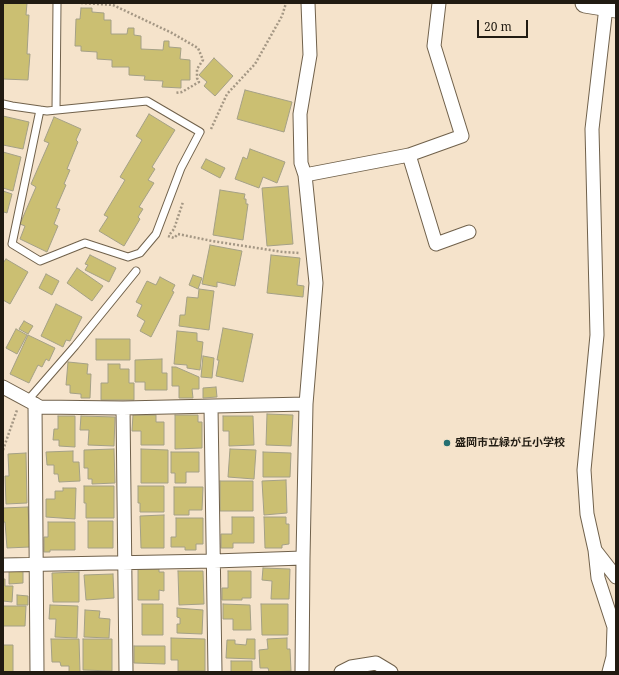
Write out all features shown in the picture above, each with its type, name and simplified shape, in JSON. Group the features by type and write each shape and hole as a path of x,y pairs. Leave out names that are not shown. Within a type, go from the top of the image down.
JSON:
{"street":[{"path":"302,672 306,404 316,282 305,175 301,163 300,114 310,55 308,3"},
{"path":"305,175 409,155 462,136 434,46 439,3"},
{"path":"585,3 611,7 592,129 597,335 584,470 587,514 595,550 598,578 614,627 614,657 609,672"},
{"path":"409,155 436,244 469,232"},
{"path":"3,387 40,407 123,408 306,404"},
{"path":"28,400 36,565 37,672"},
{"path":"211,406 215,672"},
{"path":"123,408 126,672"},
{"path":"595,550 611,568 616,577"},
{"path":"3,565 303,558"},
{"path":"341,672 351,667 376,663 391,672"}],"lane":[{"path":"56,110 57,3"},
{"path":"3,104 40,110 56,110 148,101 200,132 181,168 156,234 140,253 128,257 85,243 40,260 12,244 40,110"},
{"path":"28,400 76,346 136,271"}],"path":[{"path":"81,3 113,5 172,33 198,48 203,60 197,69 197,78 199,82 182,92 175,93"},
{"path":"208,135 227,94 255,64 282,16 286,3"},
{"path":"164,241 174,229 184,198"},
{"path":"168,236 174,238 178,234 283,252 314,253"},
{"path":"3,450 28,400"}],"building":[{"path":"3,3 27,3 26,15 29,15 27,54 30,54 28,80 3,79"},
{"path":"81,8 92,8 92,12 104,13 104,20 111,20 111,34 127,34 128,28 134,28 134,35 141,36 141,49 163,50 164,41 169,41 169,47 181,48 180,59 190,60 190,80 181,80 181,88 162,87 163,81 144,80 145,76 129,75 129,67 112,67 112,60 97,59 97,52 81,51 81,46 75,46 76,19 80,19"},
{"path":"214,58 233,76 215,96 204,86 207,82 199,75"},
{"path":"245,90 292,102 284,132 237,119"},
{"path":"149,114 175,130 152,167 155,169 148,180 154,183 139,207 143,209 138,217 140,219 124,246 99,231 108,217 104,215 125,180 120,177 142,140 136,136"},
{"path":"3,116 29,122 23,149 3,145"},
{"path":"54,117 81,129 76,140 78,142 67,169 70,170 64,184 66,185 56,208 60,209 54,224 58,226 47,252 20,239 25,226 20,224 36,187 31,184 49,143 44,141"},
{"path":"250,149 285,162 277,183 263,177 259,188 235,179 243,157 247,159"},
{"path":"3,152 21,157 13,191 3,188"},
{"path":"206,159 225,168 220,178 201,168"},
{"path":"288,186 293,244 267,246 262,188"},
{"path":"220,190 245,194 244,199 246,199 246,204 248,204 243,240 213,235"},
{"path":"3,191 12,194 7,213 4,212 3,215"},
{"path":"210,245 242,251 235,286 217,282 217,287 202,284"},
{"path":"90,255 116,268 109,282 85,270 88,265 85,264"},
{"path":"271,255 300,258 297,285 304,286 303,297 267,293"},
{"path":"6,259 28,272 10,304 3,300 3,263"},
{"path":"77,268 103,286 92,301 67,283"},
{"path":"46,274 59,281 52,295 39,288"},
{"path":"193,275 202,278 198,289 189,285"},
{"path":"160,277 175,285 172,291 174,292 151,337 140,331 145,321 137,316 142,305 136,302 147,281 156,285"},
{"path":"199,289 214,291 209,330 179,326 180,315 185,315 187,297 198,298"},
{"path":"56,304 82,317 70,341 66,340 63,347 41,336"},
{"path":"24,321 33,326 28,334 19,329"},
{"path":"223,328 253,334 243,382 216,376 219,360 217,360"},
{"path":"16,329 27,335 17,354 6,348"},
{"path":"177,331 197,333 197,341 203,342 200,370 187,368 187,365 174,364"},
{"path":"28,335 55,348 49,361 46,359 42,367 38,365 29,383 10,374"},
{"path":"96,339 130,339 130,360 96,360"},
{"path":"203,356 214,358 212,378 201,377"},
{"path":"162,359 162,373 167,373 167,390 145,390 145,382 135,382 135,360"},
{"path":"68,362 88,364 87,374 91,374 90,398 81,398 81,394 70,393 70,385 66,385"},
{"path":"108,364 120,364 120,369 129,369 129,383 134,383 134,400 101,400 101,383 108,383"},
{"path":"172,367 176,367 199,377 199,389 192,389 193,398 179,398 179,386 172,386"},
{"path":"216,387 217,397 203,398 203,388"},
{"path":"267,414 293,415 291,446 266,445"},
{"path":"133,415 156,415 156,422 164,422 164,445 141,445 141,431 132,431"},
{"path":"175,415 198,415 198,422 202,422 202,448 175,449"},
{"path":"58,416 75,416 75,447 59,446 59,440 53,440 54,429 58,429"},
{"path":"81,416 115,417 114,446 88,445 89,430 80,430"},
{"path":"223,416 253,416 254,445 229,446 229,431 223,431"},
{"path":"114,449 115,483 92,484 92,479 88,479 88,468 84,468 84,450"},
{"path":"141,449 168,450 168,483 141,483"},
{"path":"230,449 256,450 254,479 228,477"},
{"path":"73,451 73,462 79,462 80,481 59,482 58,474 54,474 54,465 47,465 46,452"},
{"path":"171,452 199,452 199,472 186,472 186,483 175,483 175,473 171,473"},
{"path":"263,452 291,453 290,477 263,477"},
{"path":"26,453 27,503 6,504 5,476 9,476 8,454"},
{"path":"286,480 287,513 264,515 262,481"},
{"path":"220,481 253,481 253,511 220,511"},
{"path":"84,486 114,486 114,518 86,518"},
{"path":"138,486 164,486 164,512 140,512 140,503 138,503"},
{"path":"174,487 203,487 202,510 189,510 189,515 174,515"},
{"path":"63,488 76,488 75,519 46,517 46,499 55,499 55,491 63,491"},
{"path":"28,507 30,547 7,548 5,522 3,522 3,508"},
{"path":"164,515 164,548 141,548 140,516"},
{"path":"232,517 254,517 254,543 233,543 233,548 221,548 221,534 232,534"},
{"path":"264,517 286,517 286,524 289,524 289,544 282,545 282,548 265,548"},
{"path":"176,518 203,518 203,544 196,544 196,550 185,550 185,547 171,547 171,537 176,537"},
{"path":"88,521 113,521 113,548 88,548"},
{"path":"48,522 75,522 75,550 50,550 50,552 44,552 44,537 48,537"},
{"path":"263,568 290,569 289,599 271,599 272,581 262,580"},
{"path":"138,569 159,569 159,572 164,572 164,591 159,590 159,600 138,600"},
{"path":"9,571 23,571 23,583 9,584"},
{"path":"178,571 203,571 204,604 179,605"},
{"path":"228,571 251,571 251,598 242,598 242,600 222,600 222,588 228,588"},
{"path":"79,572 79,602 53,602 52,573"},
{"path":"113,574 114,598 86,600 84,575"},
{"path":"3,579 5,579 5,586 13,586 12,602 3,601"},
{"path":"17,595 28,596 28,605 17,605"},
{"path":"142,604 163,604 163,635 142,635"},
{"path":"223,604 250,605 251,630 233,630 233,619 223,619"},
{"path":"261,604 288,604 288,635 262,635"},
{"path":"50,605 78,606 77,638 55,637 56,619 49,619"},
{"path":"3,606 26,606 25,626 3,626"},
{"path":"177,608 203,610 202,634 177,633 177,624 180,624 180,618 177,617"},
{"path":"85,610 100,611 99,618 110,619 109,638 84,637"},
{"path":"171,638 205,639 205,671 178,671 178,660 171,660"},
{"path":"287,638 287,649 290,649 291,671 269,672 268,668 260,668 259,650 268,649 267,639"},
{"path":"51,639 79,639 80,672 69,672 69,666 61,666 60,662 52,662"},
{"path":"83,639 112,639 112,671 83,670"},
{"path":"247,639 255,639 255,659 226,658 227,640 235,640 235,644 246,645"},
{"path":"3,645 13,645 13,672 3,672"},
{"path":"134,646 165,646 165,664 134,663"},
{"path":"231,661 252,661 252,672 231,672"}],"place":[{"name":"盛岡市立緑が丘小学校","path":"447,443"}]}
